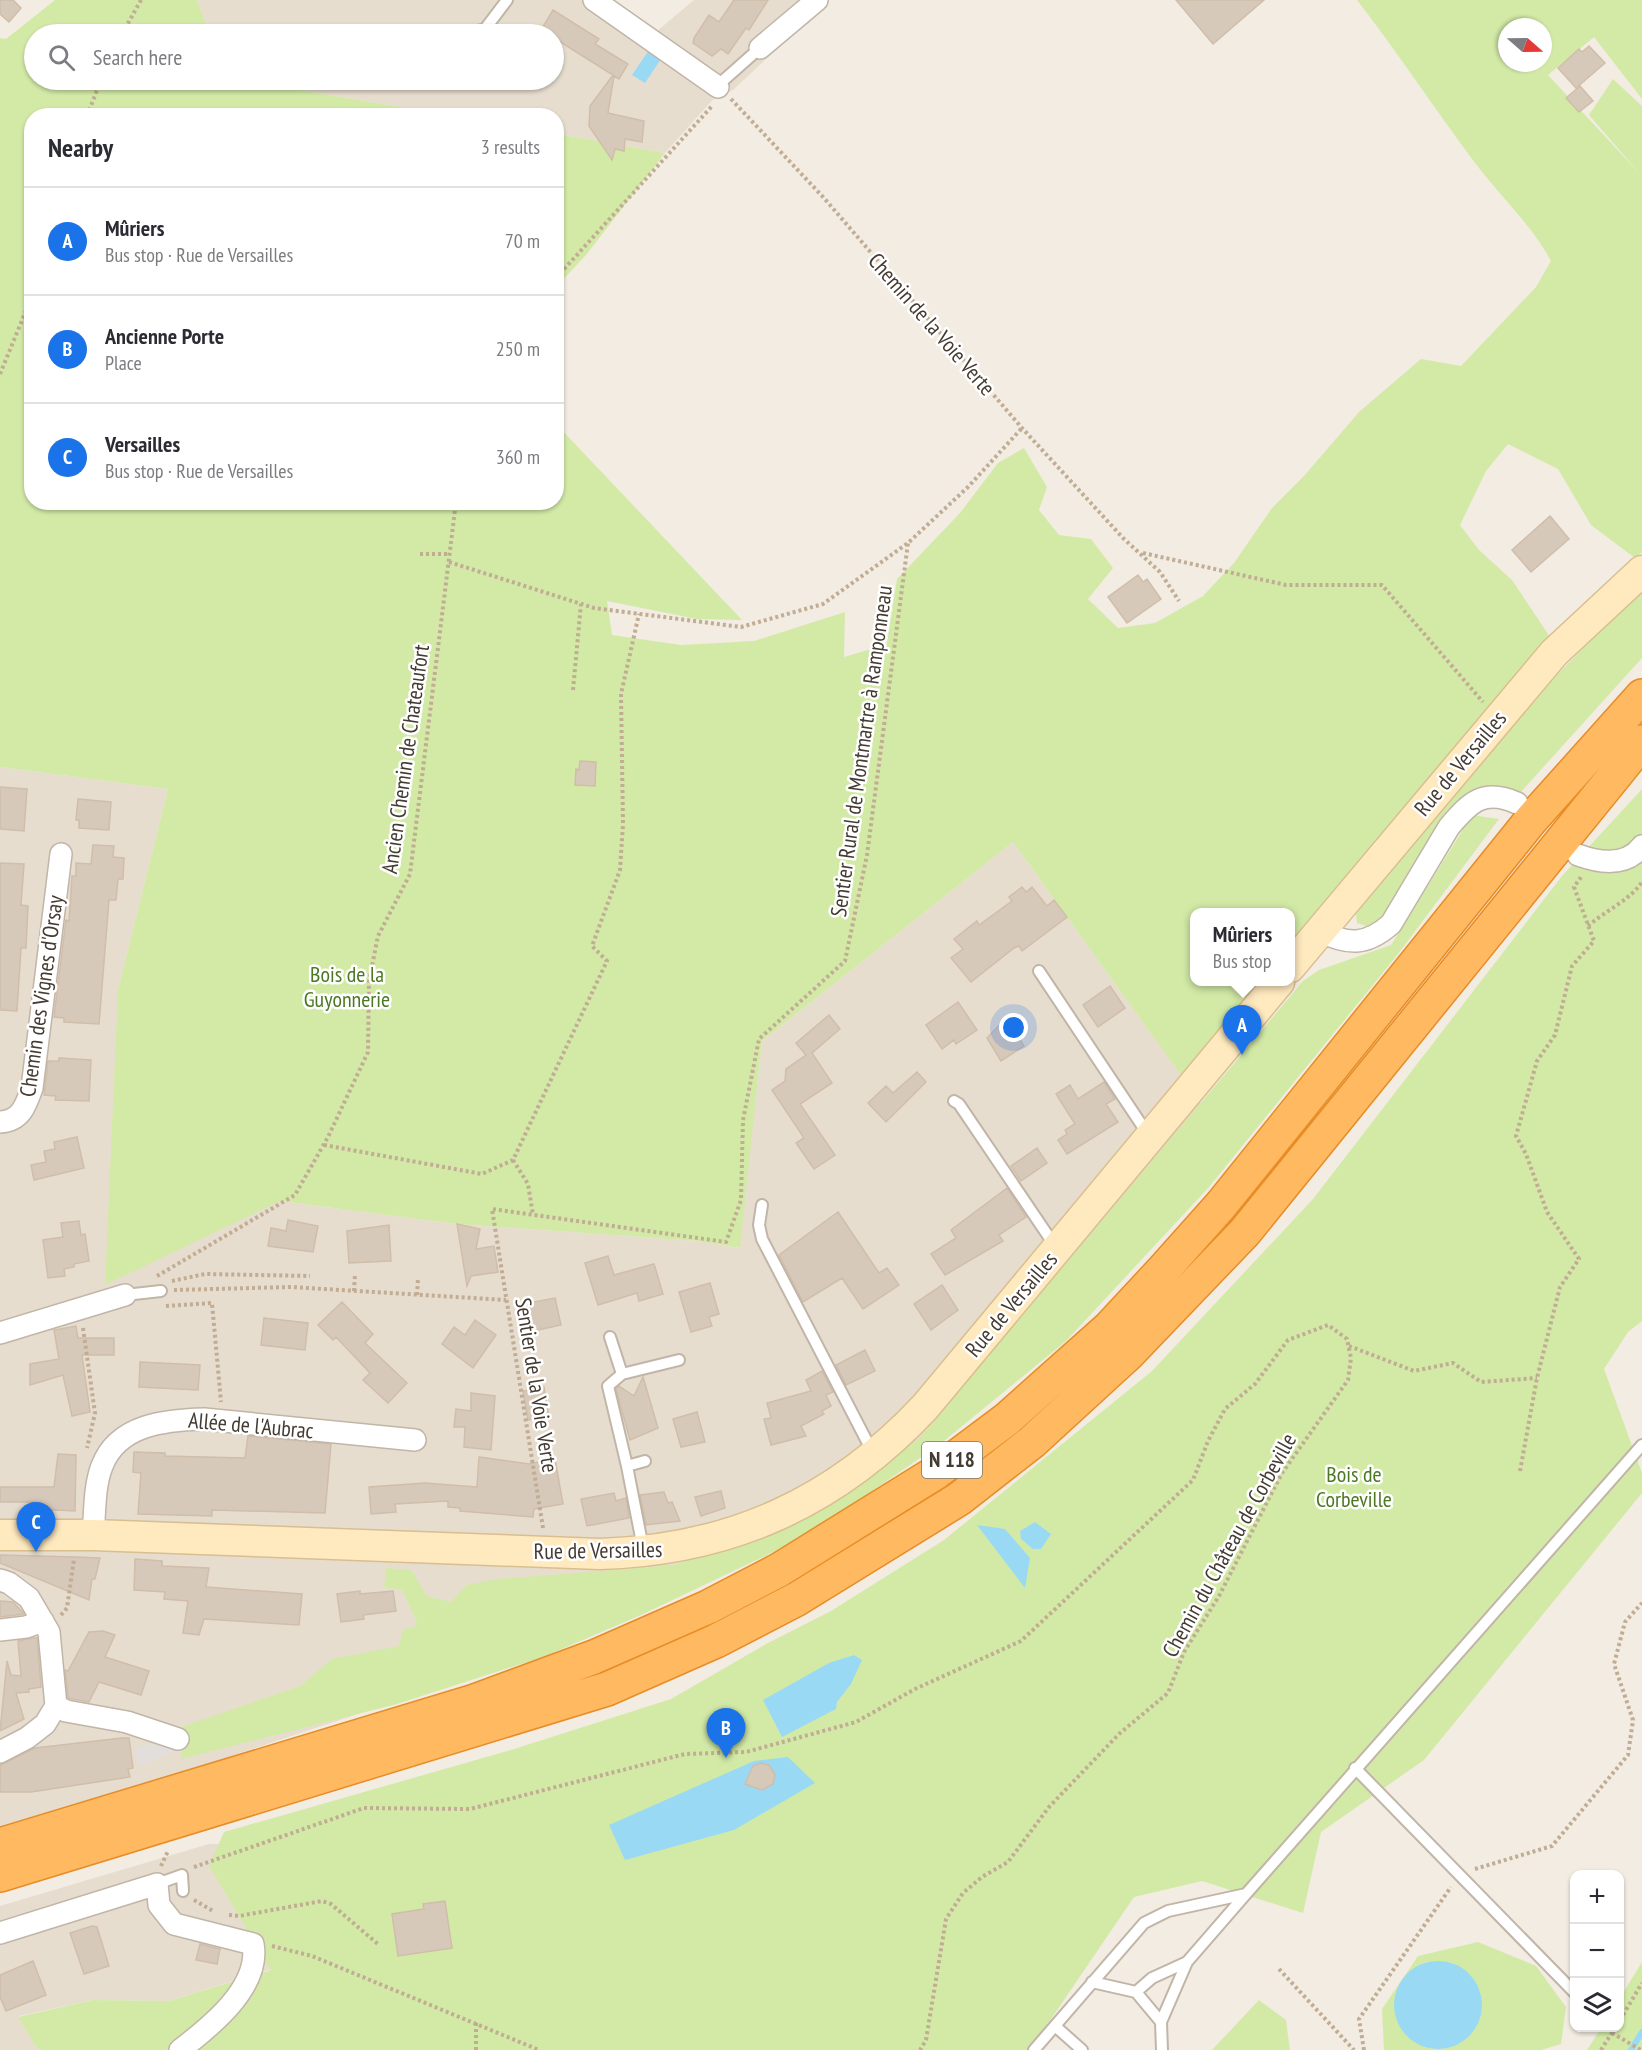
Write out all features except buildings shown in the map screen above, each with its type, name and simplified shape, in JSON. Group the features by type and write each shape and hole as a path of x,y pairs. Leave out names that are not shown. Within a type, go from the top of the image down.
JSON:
{"highway":[{"name":"N 118","path":"0,1845 475,1701 594,1657 708,1607 779,1570 935,1473 1007,1419 1109,1328 1163,1270 1221,1205 1531,820 1642,696"},
{"name":"N 118","path":"0,1875 607,1689 716,1641 796,1599 959,1499 1032,1442 1128,1354 1214,1266 1290,1177 1642,742"}],"main road":[{"name":"Rue de Versailles","path":"1295,962 1554,652 1642,571"},
{"name":"Rue de Versailles","path":"0,1535 83,1546 548,1553 644,1551 709,1541 779,1515 838,1483 874,1456 925,1407 1275,986"}],"street":[{"path":"594,0 719,92"},
{"path":"756,52 817,0"},
{"path":"1320,932 1341,941 1354,942 1381,932 1391,924 1449,827 1461,813 1481,798 1496,796 1517,803"},
{"path":"1578,855 1595,861 1612,862 1634,856 1642,846"},
{"name":"Chemin des Vignes d'Orsay","path":"0,1122 8,1121 24,1111 32,1088 61,854"},
{"path":"0,1333 125,1295"},
{"name":"Allée de l'Aubrac","path":"83,1546 102,1466 120,1440 141,1428 171,1419 222,1420 415,1440"},
{"path":"0,1580 9,1583 29,1598 46,1626 56,1706 45,1724 27,1738 0,1752"},
{"path":"0,1630 46,1626"},
{"path":"56,1706 66,1711 127,1722 178,1739"},
{"path":"0,1933 157,1884 159,1905 174,1924 253,1944 255,1955 240,1994 204,2031 180,2050"}],"lane":[{"path":"489,24 507,0"},
{"path":"719,92 756,52"},
{"path":"1039,971 1150,1137"},
{"path":"954,1101 959,1104 1057,1249"},
{"path":"762,1205 759,1225 762,1239 874,1456"},
{"path":"125,1295 161,1291"},
{"path":"610,1337 622,1374"},
{"path":"644,1551 608,1386 622,1374 679,1360"},
{"path":"1162,2050 1161,2022 1187,1962 1355,1768 1642,1445"},
{"path":"627,1466 645,1461"},
{"path":"1355,1768 1570,1987"},
{"path":"157,1884 182,1875 183,1891"},
{"path":"1034,2050 1144,1923 1168,1911 1246,1894"},
{"path":"1136,1992 1152,1978 1187,1962"},
{"path":"1092,1982 1136,1992 1161,2022"},
{"path":"1055,2026 1082,2050"}],"path":[{"path":"128,24 141,0"},
{"path":"90,108 97,90"},
{"path":"564,269 719,92"},
{"name":"Chemin de la Voie Verte","path":"719,92 824,198 1022,428 1123,538 1142,553 1160,572 1179,601"},
{"path":"0,374 24,316"},
{"path":"449,562 580,604 741,627 823,604 908,543 968,488 1022,428"},
{"name":"Ancien Chemin de Chateaufort","path":"125,1295 295,1195 324,1145 368,1052 369,981 378,936 410,874 455,510"},
{"name":"Sentier Rural de Montmartre à Ramponneau","path":"492,1209 726,1242 741,1200 743,1120 759,1039 845,961 867,855 908,543"},
{"name":"Chemin de la Voie Verte","path":"1142,553 1287,585 1382,585 1497,718"},
{"path":"420,554 449,554"},
{"path":"573,690 580,604"},
{"path":"324,1145 482,1174 513,1160 608,961 592,946 620,870 623,824 621,694 639,614"},
{"path":"1520,1471 1537,1378 1560,1287 1579,1259 1547,1212 1526,1154 1516,1136 1537,1061 1555,1035 1572,966 1594,941 1574,887 1581,878 1578,855"},
{"path":"1588,926 1610,908 1625,901 1642,882"},
{"path":"513,1160 528,1184 533,1215"},
{"name":"Sentier de la Voie Verte","path":"492,1209 548,1553"},
{"path":"161,1291 167,1282 205,1274 310,1276"},
{"path":"354,1291 355,1275"},
{"path":"417,1295 418,1278"},
{"path":"161,1291 291,1287 506,1300"},
{"path":"157,1307 213,1303 222,1420"},
{"path":"80,1309 94,1413 87,1450"},
{"path":"182,1875 195,1866 364,1808 470,1809 685,1754 746,1752 856,1722 915,1689 969,1668 1021,1641 1193,1480 1208,1441 1225,1409 1256,1384 1288,1340 1328,1325 1347,1339 1348,1345 1414,1371 1453,1362 1481,1382 1537,1378"},
{"name":"Chemin du Château de Corbeville","path":"920,2050 926,2040 946,1919 963,1893 982,1877 1008,1862 1049,1807 1119,1734 1168,1693 1184,1652 1219,1596 1282,1473 1348,1380 1351,1358 1348,1345"},
{"path":"46,1626 67,1608 83,1546"},
{"path":"1364,2050 1359,2019 1460,1874 1552,1846 1628,1755 1633,1720 1614,1664 1625,1622 1642,1603"},
{"path":"157,1884 170,1847"},
{"path":"183,1891 217,1912"},
{"path":"228,1915 238,1916 322,1901 331,1904 379,1945"},
{"path":"253,1944 290,1949 312,1956 539,2050"},
{"path":"1279,1969 1354,2050"},
{"path":"1624,2013 1642,1983"},
{"path":"476,2023 476,2050"},
{"path":"1601,2050 1612,2033 1641,2050"}],"shaded area":[{"path":"197,0 582,0 645,41 694,0 829,0 733,90 716,96 665,153 564,135 564,108 407,108 300,90 564,90 564,24 206,24"},
{"path":"0,767 168,789 118,990 280,1201 457,1224 698,1241 739,1248 762,1041 1013,842 1202,1104 922,1450 836,1512 439,1687 75,1808 0,1830"},
{"path":"174,1740 178,1750 138,1766 136,1747"},
{"path":"209,1844 243,1844 272,1969 169,2001 93,2000 19,2016 38,2050 0,2050 0,1906"}],"green space":[{"name":"Bois de la Guyonnerie","path":"55,0 197,0 206,24 25,24"},
{"name":"Bois de la Guyonnerie","path":"1357,0 1642,0 1642,99 1594,37 1552,72 1552,18 1498,18 1498,72 1552,72 1548,75 1640,174 1589,115 1613,79 1642,106 1642,552 1635,558 1591,525 1558,469 1508,444 1486,471 1460,525 1479,550 1512,580 1550,637 1429,779 1295,946 1295,908 1190,908 1190,986 1264,986 1183,1078 1013,842 762,1041 740,1248 698,1241 457,1224 280,1201 105,1285 118,990 168,789 0,767 0,38 6,39 24,25 24,90 300,90 407,108 24,108 24,510 564,510 564,432 742,620 697,619 607,601 612,635 681,645 754,641 845,612 844,657 868,650 885,655 897,579 960,513 998,463 1024,448 1047,487 1039,510 1059,535 1091,539 1113,568 1088,599 1118,628 1155,623 1203,596 1234,563 1272,508 1304,476 1359,412 1421,359 1461,366 1536,287 1551,261 1543,248 1525,222 1475,163"},
{"path":"564,135 665,153 586,255 564,279"},
{"path":"1642,589 1642,658 1519,794 1485,786 1474,789 1464,797 1440,828 1384,918 1369,927 1357,923 1356,915 1363,900 1517,715"},
{"name":"Bois de Corbeville","path":"1642,789 1642,1321 1628,1332 1604,1369 1642,1473 1642,1493 1424,1760 1321,1832 1303,1913 1202,1881 1134,1897 1030,2050 38,2050 18,2017 93,2000 169,2001 271,1970 209,1866 224,1832 511,1750 671,1699 766,1644 831,1611 944,1540 1152,1371 1313,1199 1562,876"},
{"path":"1472,815 1499,819 1398,954 1209,1187 1066,1341 939,1445 853,1504 782,1548 641,1615 543,1657 397,1704 181,1759 184,1726 300,1686 332,1659 399,1646 403,1629 414,1627 417,1622 402,1590 384,1587 386,1568 411,1570 427,1596 451,1602 466,1585 497,1579 674,1565 785,1529 919,1439 1303,981 1319,970 1391,945"},
{"path":"1478,1942 1536,1966 1566,2007 1561,2044 1541,2050 1384,2050 1382,2009 1418,1956"},
{"path":"1642,1962 1642,2050 1587,2050 1598,2032 1624,2032 1624,1991"},
{"path":"1259,2000 1286,2020 1290,2050 1212,2050"}],"water":[{"path":"649,50 661,59 645,83 632,75"},
{"path":"1035,1522 1051,1534 1041,1549 1033,1549 1021,1539 1020,1531"},
{"path":"977,1525 1005,1529 1030,1558 1025,1588"},
{"path":"854,1655 862,1660 851,1684 837,1702 836,1709 782,1737 763,1700 829,1663"},
{"path":"788,1757 815,1783 734,1830 625,1860 609,1825 754,1761"},
{"path":"1438,1961 1455,1964 1469,1974 1479,1988 1482,2005 1479,2022 1469,2036 1455,2046 1438,2049 1421,2046 1407,2036 1397,2022 1394,2005 1397,1988 1407,1974 1421,1964"}],"waterway":[{"path":"1631,2050 1642,2032"}],"place":[{"name":"Mûriers","path":"1242,1055"},
{"name":"Versailles","path":"36,1552"},
{"name":"Ancienne Porte","path":"726,1758"}]}
